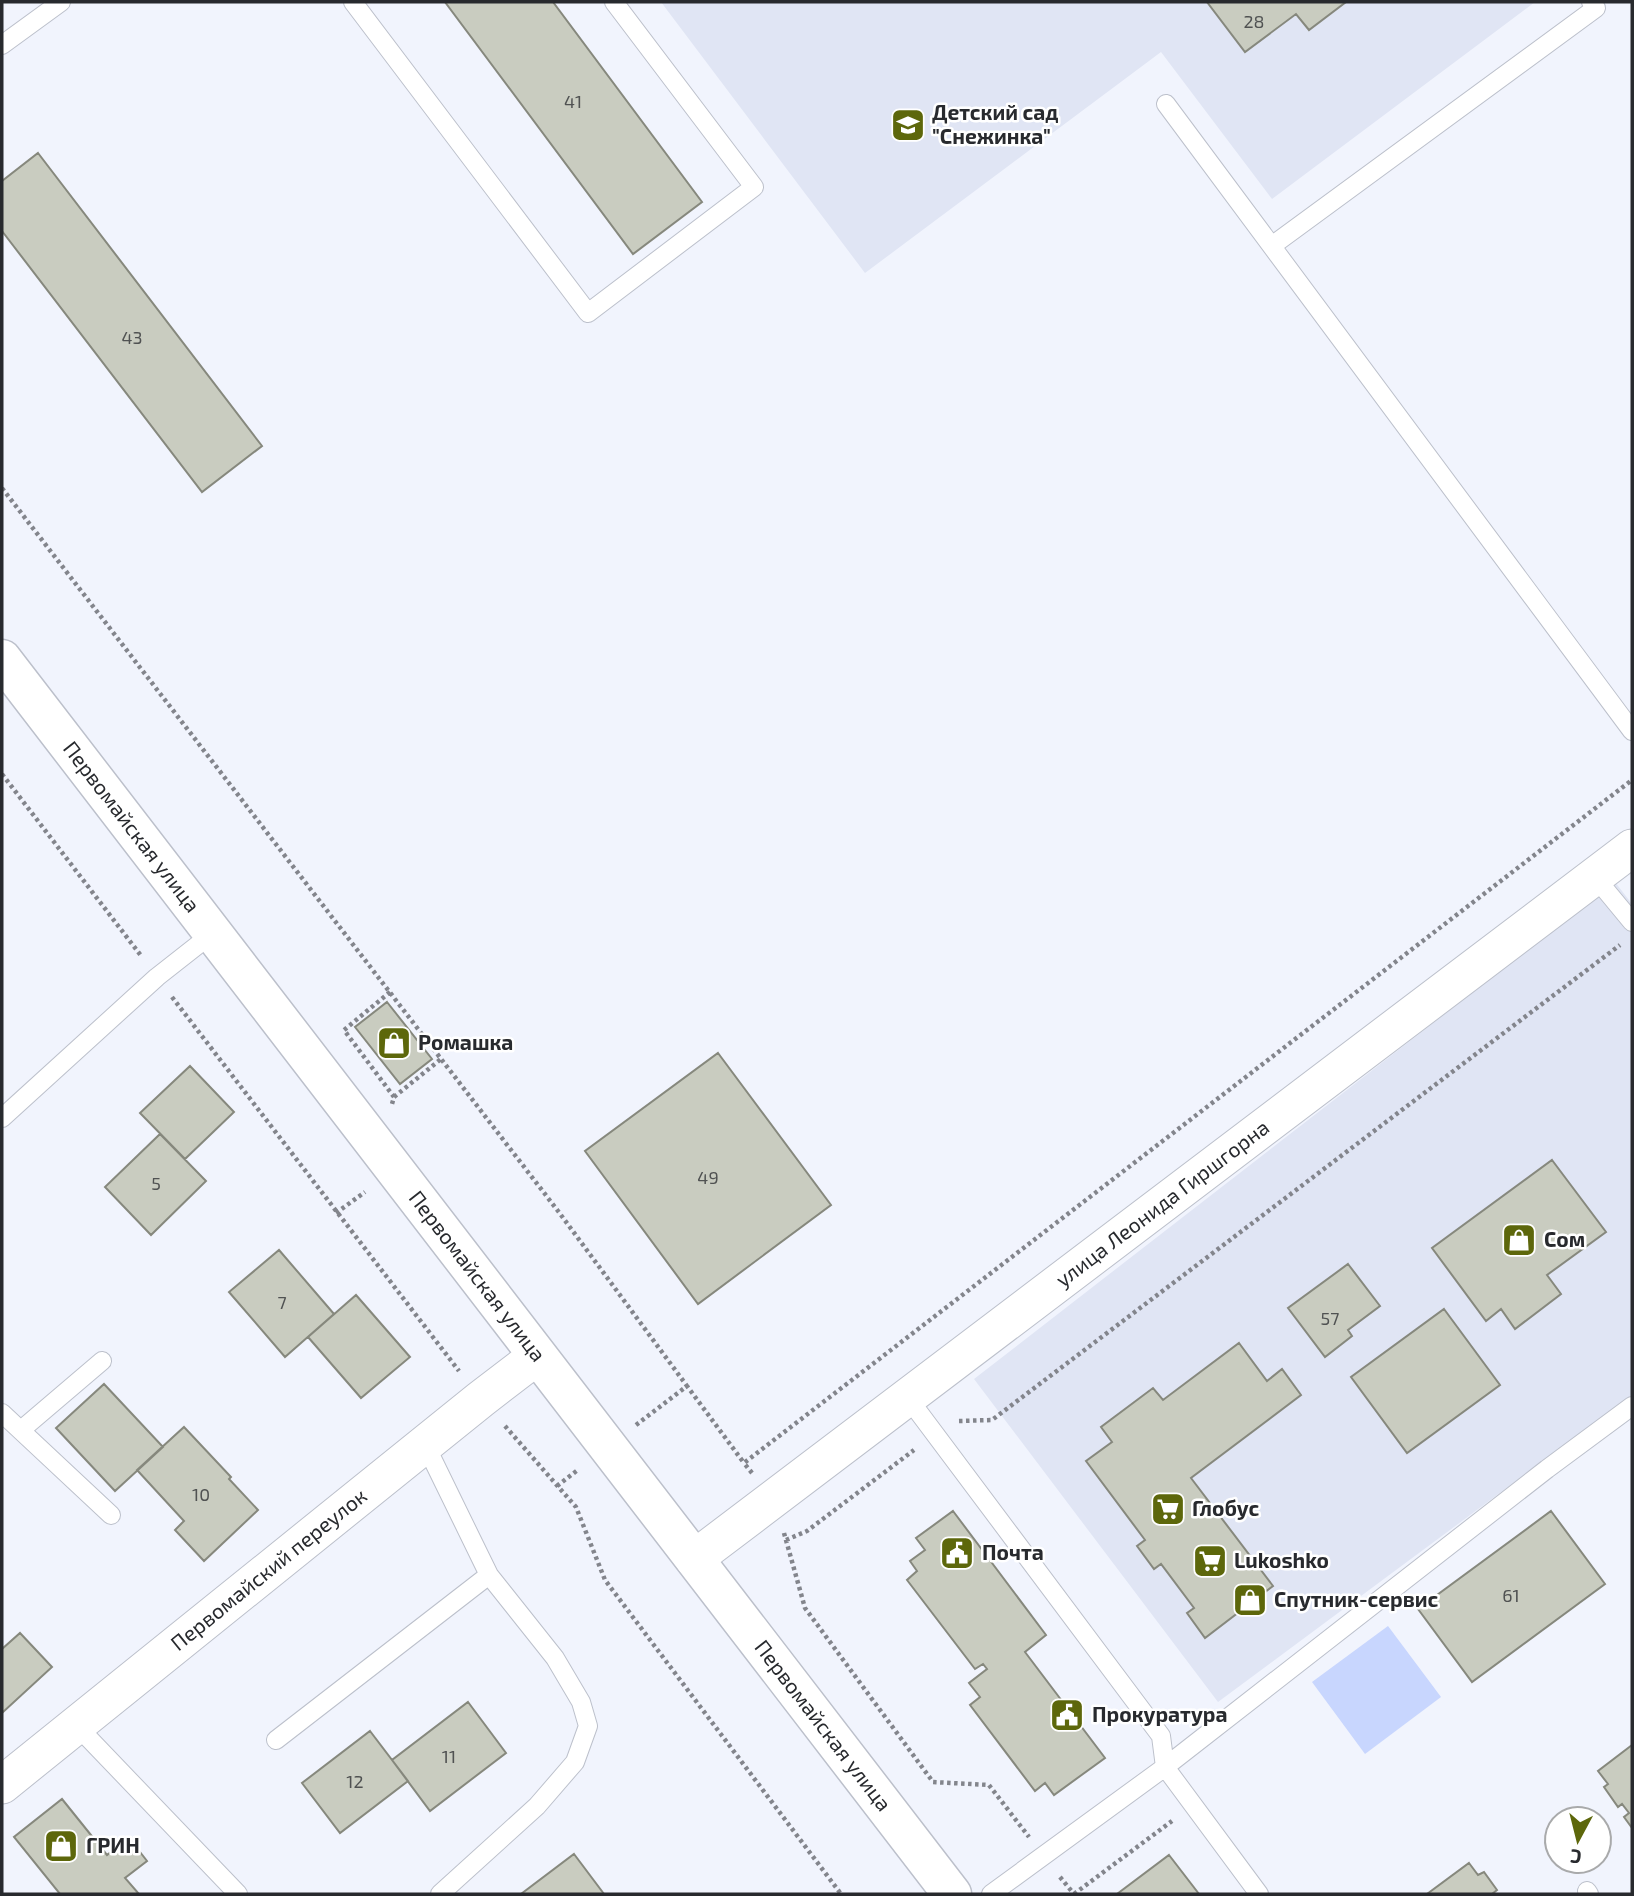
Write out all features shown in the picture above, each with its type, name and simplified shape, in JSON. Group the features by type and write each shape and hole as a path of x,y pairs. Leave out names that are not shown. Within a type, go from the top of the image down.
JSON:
{"main road":[{"name":"Первомайская улица","path":"2,659 952,1894"}],"street":[{"name":"улица Леонида Гиршгорна","path":"694,1559 1632,848"},
{"name":"Первомайский переулок","path":"2,1784 537,1356"}],"lane":[{"path":"2,45 61,2"},
{"path":"353,2 588,313 754,187 614,2"},
{"path":"1273,245 1595,8 1591,2"},
{"path":"1166,104 1632,731"},
{"path":"1594,876 1632,922"},
{"path":"2,1118 157,977 213,933"},
{"path":"22,1430 102,1361"},
{"path":"908,1398 1161,1736 1165,1767 1259,1894"},
{"path":"991,1894 1165,1767 1632,1406"},
{"path":"2,1413 111,1515"},
{"path":"425,1444 489,1575 555,1658 581,1702 588,1726 575,1762 537,1806 440,1894"},
{"path":"276,1740 489,1575"},
{"path":"76,1725 237,1894"}],"path":[{"path":"2,488 558,1211 744,1463 771,1501 786,1540 805,1608 933,1782 989,1785 1074,1894 1193,1805"},
{"path":"2,774 481,1399 576,1507 605,1580 841,1894"},
{"path":"744,1463 1632,780"},
{"path":"786,1540 807,1531 952,1422 992,1420 1621,944"},
{"path":"390,992 344,1030 394,1097"},
{"path":"390,1114 394,1097 441,1059"},
{"path":"557,1486 687,1386"}],"shaded area":[{"name":"Детский сад \"Снежинка\"","path":"661,2 1535,2 1272,199 1161,52 865,273"},
{"path":"1615,882 1632,904 1632,1395 1218,1702 974,1379"},
{"path":"1388,1626 1441,1697 1365,1754 1312,1682"}],"building":[{"path":"445,2 553,2 702,202 633,254"},
{"path":"1207,2 1346,2 1309,30 1296,14 1245,52"},
{"path":"38,153 262,446 202,492 2,231 2,181"},
{"name":"Ромашка","path":"387,1002 432,1059 400,1084 355,1027"},
{"path":"718,1053 831,1205 698,1304 585,1151"},
{"path":"190,1066 234,1112 185,1159 140,1113"},
{"path":"160,1134 206,1181 151,1235 105,1187"},
{"name":"Сом","path":"1552,1160 1606,1232 1547,1275 1561,1294 1515,1329 1501,1309 1486,1321 1432,1248"},
{"path":"279,1250 334,1314 285,1357 229,1292"},
{"path":"1348,1264 1380,1306 1348,1330 1352,1336 1325,1357 1288,1308"},
{"path":"356,1295 410,1357 361,1398 308,1337"},
{"path":"1444,1309 1500,1385 1407,1453 1351,1377"},
{"name":"Глобус","path":"1239,1343 1267,1381 1282,1369 1301,1395 1191,1478 1273,1586 1205,1638 1187,1613 1194,1608 1161,1564 1154,1569 1137,1546 1145,1540 1086,1461 1112,1442 1101,1427 1153,1388 1163,1400"},
{"path":"104,1384 163,1447 115,1491 56,1428"},
{"path":"184,1427 258,1510 204,1561 175,1530 184,1521 137,1470"},
{"path":"953,1511 1046,1635 1025,1652 1105,1758 1054,1795 1045,1783 1035,1791 970,1705 980,1697 969,1683 987,1669 983,1664 975,1669 907,1580 917,1571 910,1561 925,1550 916,1538"},
{"path":"1551,1511 1605,1584 1472,1682 1418,1609"},
{"path":"20,1633 52,1667 2,1713 2,1649"},
{"path":"468,1702 506,1753 430,1811 392,1760"},
{"path":"370,1731 408,1781 340,1833 302,1783"},
{"path":"1632,1745 1632,1828 1624,1817 1629,1813 1622,1804 1618,1807 1604,1787 1608,1784 1598,1771"},
{"name":"ГРИН","path":"62,1799 107,1855 129,1838 147,1861 125,1878 139,1894 60,1894 14,1837"},
{"path":"574,1854 604,1894 521,1894"},
{"path":"1169,1855 1199,1894 1117,1894"},
{"path":"1469,1863 1478,1875 1484,1872 1497,1890 1492,1894 1427,1894"}],"place":[{"name":"Детский сад \"Снежинка\"","path":"908,125"},
{"name":"Ромашка","path":"394,1043"},
{"name":"Сом","path":"1519,1240"},
{"name":"Глобус","path":"1168,1509"},
{"name":"Почта","path":"957,1553"},
{"name":"Lukoshko","path":"1210,1561"},
{"name":"Спутник-сервис","path":"1250,1600"},
{"name":"Прокуратура","path":"1067,1715"},
{"name":"ГРИН","path":"61,1846"}]}
